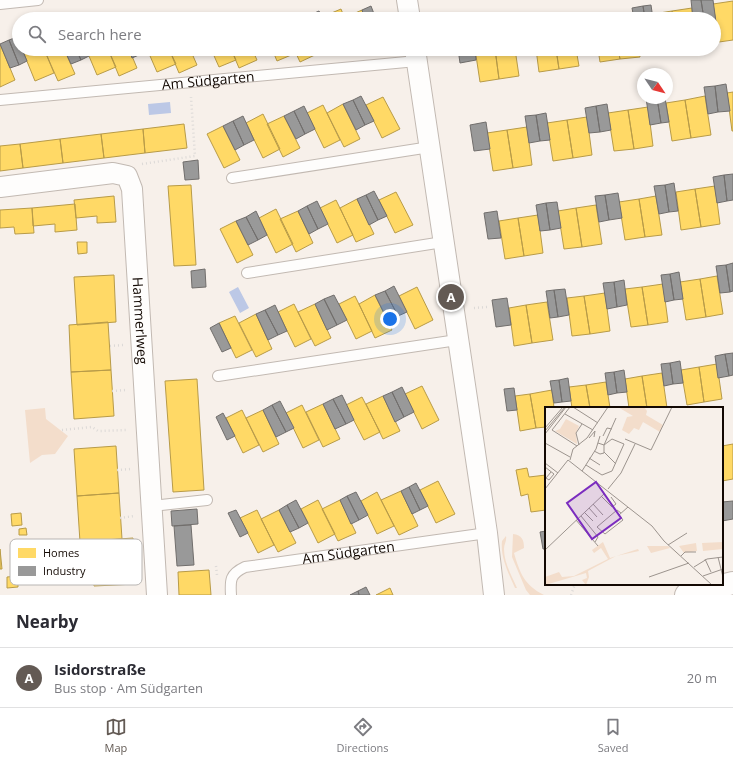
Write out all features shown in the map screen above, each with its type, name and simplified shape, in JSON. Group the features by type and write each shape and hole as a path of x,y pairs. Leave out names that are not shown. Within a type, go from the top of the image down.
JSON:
{"street":[{"path":"407,0 409,12"},
{"name":"Am Südgarten","path":"416,56 487,533 494,595"},
{"path":"0,187 113,173 127,176"},
{"name":"Hammerlweg","path":"127,176 132,189 145,510 157,595"},
{"path":"686,595 733,583"}],"lane":[{"path":"0,4 38,0"},
{"name":"Am Südgarten","path":"0,100 189,82 408,56"},
{"path":"232,178 430,147"},
{"path":"247,273 443,242"},
{"path":"218,376 458,340"},
{"path":"145,510 207,500"},
{"name":"Am Südgarten","path":"231,595 232,577 237,570 245,567 487,533"}],"path":[{"path":"127,176 137,164 195,156 189,82"},
{"path":"110,346 128,344"},
{"path":"112,391 131,390"},
{"path":"62,430 92,427 98,431 133,430"},
{"path":"117,470 136,468"},
{"path":"120,518 145,510"},
{"path":"571,595 575,585"}],"shaded area":[{"path":"45,408 46,419 68,436 55,454 42,455 30,463 25,410"},
{"path":"513,534 522,538 524,543 524,548 514,553 518,567 527,583 544,595 530,595 526,590 512,557"},
{"path":"506,536 504,549 505,559 517,588 515,588 510,577 502,553 502,541"}],"water":[{"path":"170,102 171,113 149,115 148,104"},
{"path":"238,287 249,308 240,313 229,292"}],"building: Homes":[{"path":"733,1 733,40 721,42 721,12 714,12 713,4"},
{"path":"692,8 692,12 672,12"},
{"path":"341,9 342,12 334,12"},
{"path":"0,44 15,80 0,87"},
{"path":"25,56 47,56 54,73 35,81"},
{"path":"47,56 67,56 75,74 58,81"},
{"path":"89,56 111,56 116,67 97,75"},
{"path":"111,56 132,56 137,68 119,76"},
{"path":"150,56 172,56 176,64 157,72"},
{"path":"172,56 193,56 197,65 179,73"},
{"path":"214,56 234,56 236,60 219,67"},
{"path":"234,56 255,56 257,60 239,68"},
{"path":"275,56 289,56 277,61"},
{"path":"297,56 313,56 300,62"},
{"path":"476,56 496,56 499,79 480,82"},
{"path":"496,56 516,56 519,76 499,79"},
{"path":"537,56 557,56 559,69 539,72"},
{"path":"557,56 577,56 579,66 559,69"},
{"path":"599,56 619,56 620,59 600,62"},
{"path":"619,56 640,56 640,57 620,59"},
{"path":"733,92 733,131 732,131 727,93"},
{"path":"705,96 711,135 691,138 685,100"},
{"path":"383,97 400,129 382,138 366,105"},
{"path":"685,100 691,138 672,141 666,104 673,104 673,102"},
{"path":"343,104 360,139 344,147 327,113"},
{"path":"323,105 340,140 324,148 307,113"},
{"path":"648,107 653,146 634,149 628,110"},
{"path":"628,110 634,149 614,151 608,113"},
{"path":"263,114 280,149 263,158 246,123"},
{"path":"284,116 300,148 283,157 267,124"},
{"path":"587,117 592,155 573,158 567,120"},
{"path":"567,120 573,158 553,161 547,123"},
{"path":"184,124 187,148 145,153 143,129"},
{"path":"223,126 240,160 224,168 207,134"},
{"path":"527,127 532,165 513,168 507,130"},
{"path":"143,129 145,153 104,158 101,134"},
{"path":"507,130 513,168 493,171 487,133"},
{"path":"101,134 104,158 63,163 60,139"},
{"path":"60,139 63,163 23,168 20,144"},
{"path":"20,144 23,168 0,171 0,146"},
{"path":"191,185 196,265 174,266 168,186"},
{"path":"715,186 720,224 701,227 695,189"},
{"path":"695,189 701,227 681,230 676,192"},
{"path":"396,192 413,225 395,233 379,200"},
{"path":"114,196 116,222 97,223 97,216 76,218 74,200"},
{"path":"656,196 662,235 645,237 639,199"},
{"path":"357,199 374,234 356,242 340,208"},
{"path":"639,199 645,237 625,240 619,202"},
{"path":"336,200 353,235 337,243 320,208"},
{"path":"75,204 77,230 55,232 55,224 33,226 32,208"},
{"path":"596,205 602,244 582,247 576,208"},
{"path":"32,208 34,233 15,234 14,227 0,228 0,210"},
{"path":"576,208 582,247 564,249 558,211"},
{"path":"276,209 293,244 276,253 259,218"},
{"path":"298,211 313,243 296,252 280,219"},
{"path":"538,215 543,253 524,256 518,218"},
{"path":"518,218 524,256 505,259 499,221"},
{"path":"236,221 253,255 237,263 220,229"},
{"path":"77,242 87,242 87,253 78,254"},
{"path":"114,275 116,322 77,325 74,277"},
{"path":"717,276 723,314 706,317 700,279"},
{"path":"700,279 706,317 686,320 680,282"},
{"path":"663,284 668,322 648,325 642,287"},
{"path":"417,287 433,320 415,329 399,296"},
{"path":"642,287 648,325 631,327 625,289"},
{"path":"605,293 610,331 590,334 584,296"},
{"path":"375,295 392,330 375,338 359,304"},
{"path":"355,296 372,331 356,339 339,304"},
{"path":"584,296 590,334 572,336 567,298"},
{"path":"547,302 553,340 532,343 526,305"},
{"path":"294,304 311,339 295,347 278,312"},
{"path":"315,304 331,338 315,346 298,312"},
{"path":"526,305 532,343 514,346 509,308"},
{"path":"256,314 272,349 256,357 239,323"},
{"path":"235,316 252,350 236,358 219,323"},
{"path":"108,322 111,370 71,372 69,325"},
{"path":"717,364 722,399 704,402 699,367"},
{"path":"699,367 704,402 687,405 681,370"},
{"path":"111,370 114,416 74,419 71,372"},
{"path":"662,373 667,407 647,407 642,376"},
{"path":"642,376 647,407 629,407 625,379"},
{"path":"197,379 204,490 173,492 165,381"},
{"path":"606,382 610,407 590,407 586,385"},
{"path":"586,385 590,407 572,407 569,387"},
{"path":"422,386 439,420 422,429 405,394"},
{"path":"552,390 554,407 545,407 545,427 536,428 530,394"},
{"path":"530,394 536,428 520,431 515,396"},
{"path":"383,396 400,431 383,439 366,404"},
{"path":"362,397 380,432 364,440 346,405"},
{"path":"323,404 340,439 323,447 306,412"},
{"path":"302,405 319,440 303,448 286,413"},
{"path":"242,410 259,445 243,453 226,418"},
{"path":"263,410 279,444 263,452 246,418"},
{"path":"733,444 733,479 723,481 723,446"},
{"path":"116,446 119,493 77,496 74,449"},
{"path":"527,468 529,477 545,475 545,510 531,512 528,494 521,496 516,470"},
{"path":"438,481 455,514 436,523 420,490"},
{"path":"401,491 418,526 399,535 381,500"},
{"path":"377,492 394,526 377,534 361,501"},
{"path":"119,493 122,539 80,539 77,496"},
{"path":"318,500 335,534 318,543 301,509"},
{"path":"340,500 356,533 338,541 322,509"},
{"path":"257,510 274,545 258,553 240,518"},
{"path":"279,510 296,543 278,552 261,519"},
{"path":"21,513 22,525 12,526 11,514"},
{"path":"26,528 27,535 19,535 19,529"},
{"path":"0,549 2,569 0,569"},
{"path":"209,570 211,595 179,595 178,572"},
{"path":"7,577 10,577 10,585 18,585 18,587 7,588"},
{"path":"94,585 115,585 94,586"},
{"path":"390,588 393,595 376,595"}],"building: Industry":[{"path":"691,0 701,0 703,12 692,12"},
{"path":"701,0 713,0 715,12 703,12"},
{"path":"651,5 652,12 644,12 643,6"},
{"path":"371,6 373,12 363,12 362,10"},
{"path":"643,6 644,12 633,12 632,8"},
{"path":"12,39 12,48 9,40"},
{"path":"9,40 12,48 12,56 15,56 19,65 10,68 0,44"},
{"path":"15,56 25,56 27,61 19,65"},
{"path":"67,56 79,56 81,60 71,64"},
{"path":"79,56 89,56 81,60"},
{"path":"459,56 476,56 476,60 460,63"},
{"path":"726,84 730,111 718,112 715,86"},
{"path":"715,86 718,112 708,114 704,87"},
{"path":"361,96 374,121 365,125 353,100"},
{"path":"353,100 365,125 356,130 343,104"},
{"path":"607,104 611,130 600,132 596,106"},
{"path":"647,104 658,104 661,123 650,125"},
{"path":"658,104 666,104 669,122 661,123"},
{"path":"304,106 315,129 305,134 294,111"},
{"path":"596,106 600,132 589,133 585,108"},
{"path":"294,111 305,134 296,139 284,116"},
{"path":"546,113 550,140 540,141 536,115"},
{"path":"536,115 540,141 529,143 525,116"},
{"path":"243,116 254,140 244,145 233,121"},
{"path":"233,121 244,145 235,150 223,126"},
{"path":"486,122 490,149 474,151 470,125"},
{"path":"198,160 199,179 185,180 183,162"},
{"path":"733,174 733,200 727,201 724,175"},
{"path":"724,175 727,201 717,203 713,177"},
{"path":"674,183 678,211 669,212 665,185"},
{"path":"665,185 669,212 659,214 654,186"},
{"path":"374,191 387,216 378,220 366,195"},
{"path":"618,193 622,218 609,220 605,195"},
{"path":"366,195 378,220 369,225 357,199"},
{"path":"605,195 609,220 599,222 595,196"},
{"path":"317,201 328,224 318,229 307,206"},
{"path":"557,202 561,228 550,230 546,203"},
{"path":"546,203 550,230 540,231 536,205"},
{"path":"307,206 318,229 309,234 298,211"},
{"path":"256,211 267,235 258,240 246,217"},
{"path":"497,211 501,238 488,239 484,213"},
{"path":"246,217 258,240 248,245 236,221"},
{"path":"733,263 733,291 730,292 726,265"},
{"path":"726,265 730,292 720,293 716,266"},
{"path":"205,269 206,287 192,288 191,271"},
{"path":"679,272 683,299 674,300 670,274"},
{"path":"670,274 674,300 665,302 661,275"},
{"path":"624,280 627,305 617,307 614,282"},
{"path":"614,282 617,307 607,309 603,283"},
{"path":"394,286 407,312 398,316 385,291"},
{"path":"565,289 569,315 558,317 554,290"},
{"path":"554,290 558,317 550,318 546,291"},
{"path":"385,291 398,316 388,321 375,295"},
{"path":"334,295 347,320 337,325 324,299"},
{"path":"507,298 511,325 496,327 492,300"},
{"path":"324,299 337,325 327,330 315,304"},
{"path":"275,305 287,331 278,335 265,310"},
{"path":"265,310 278,335 268,340 256,314"},
{"path":"219,323 231,348 222,352 210,328"},
{"path":"733,353 733,375 729,376 725,354"},
{"path":"725,354 729,376 718,378 715,356"},
{"path":"680,361 683,383 673,384 670,363"},
{"path":"670,363 673,384 664,386 661,364"},
{"path":"624,370 627,392 617,393 614,372"},
{"path":"614,372 617,393 608,395 605,373"},
{"path":"568,378 571,401 562,402 559,380"},
{"path":"559,380 562,402 554,403 550,381"},
{"path":"402,387 414,412 404,417 392,392"},
{"path":"514,388 517,410 507,411 504,389"},
{"path":"392,392 404,417 395,422 383,396"},
{"path":"342,395 354,420 346,424 333,399"},
{"path":"333,399 346,424 335,429 323,404"},
{"path":"280,401 294,428 286,432 272,405"},
{"path":"272,405 286,432 276,437 263,410"},
{"path":"223,413 235,436 227,440 216,417"},
{"path":"416,483 428,506 420,510 409,487"},
{"path":"409,487 420,510 412,514 401,491"},
{"path":"356,492 368,515 359,520 347,496"},
{"path":"347,496 359,520 351,524 340,500"},
{"path":"296,500 308,523 299,528 287,505"},
{"path":"733,501 733,519 723,521 723,502"},
{"path":"287,505 299,528 290,532 279,510"},
{"path":"197,509 198,524 172,526 171,511"},
{"path":"236,510 248,533 240,537 228,513"},
{"path":"191,525 194,565 177,566 174,526"},
{"path":"545,531 545,549 543,549 540,532"},
{"path":"366,587 370,595 359,595 358,591"},
{"path":"358,591 359,595 350,595"}],"place":[{"name":"Isidorstraße","path":"451,297"}]}
